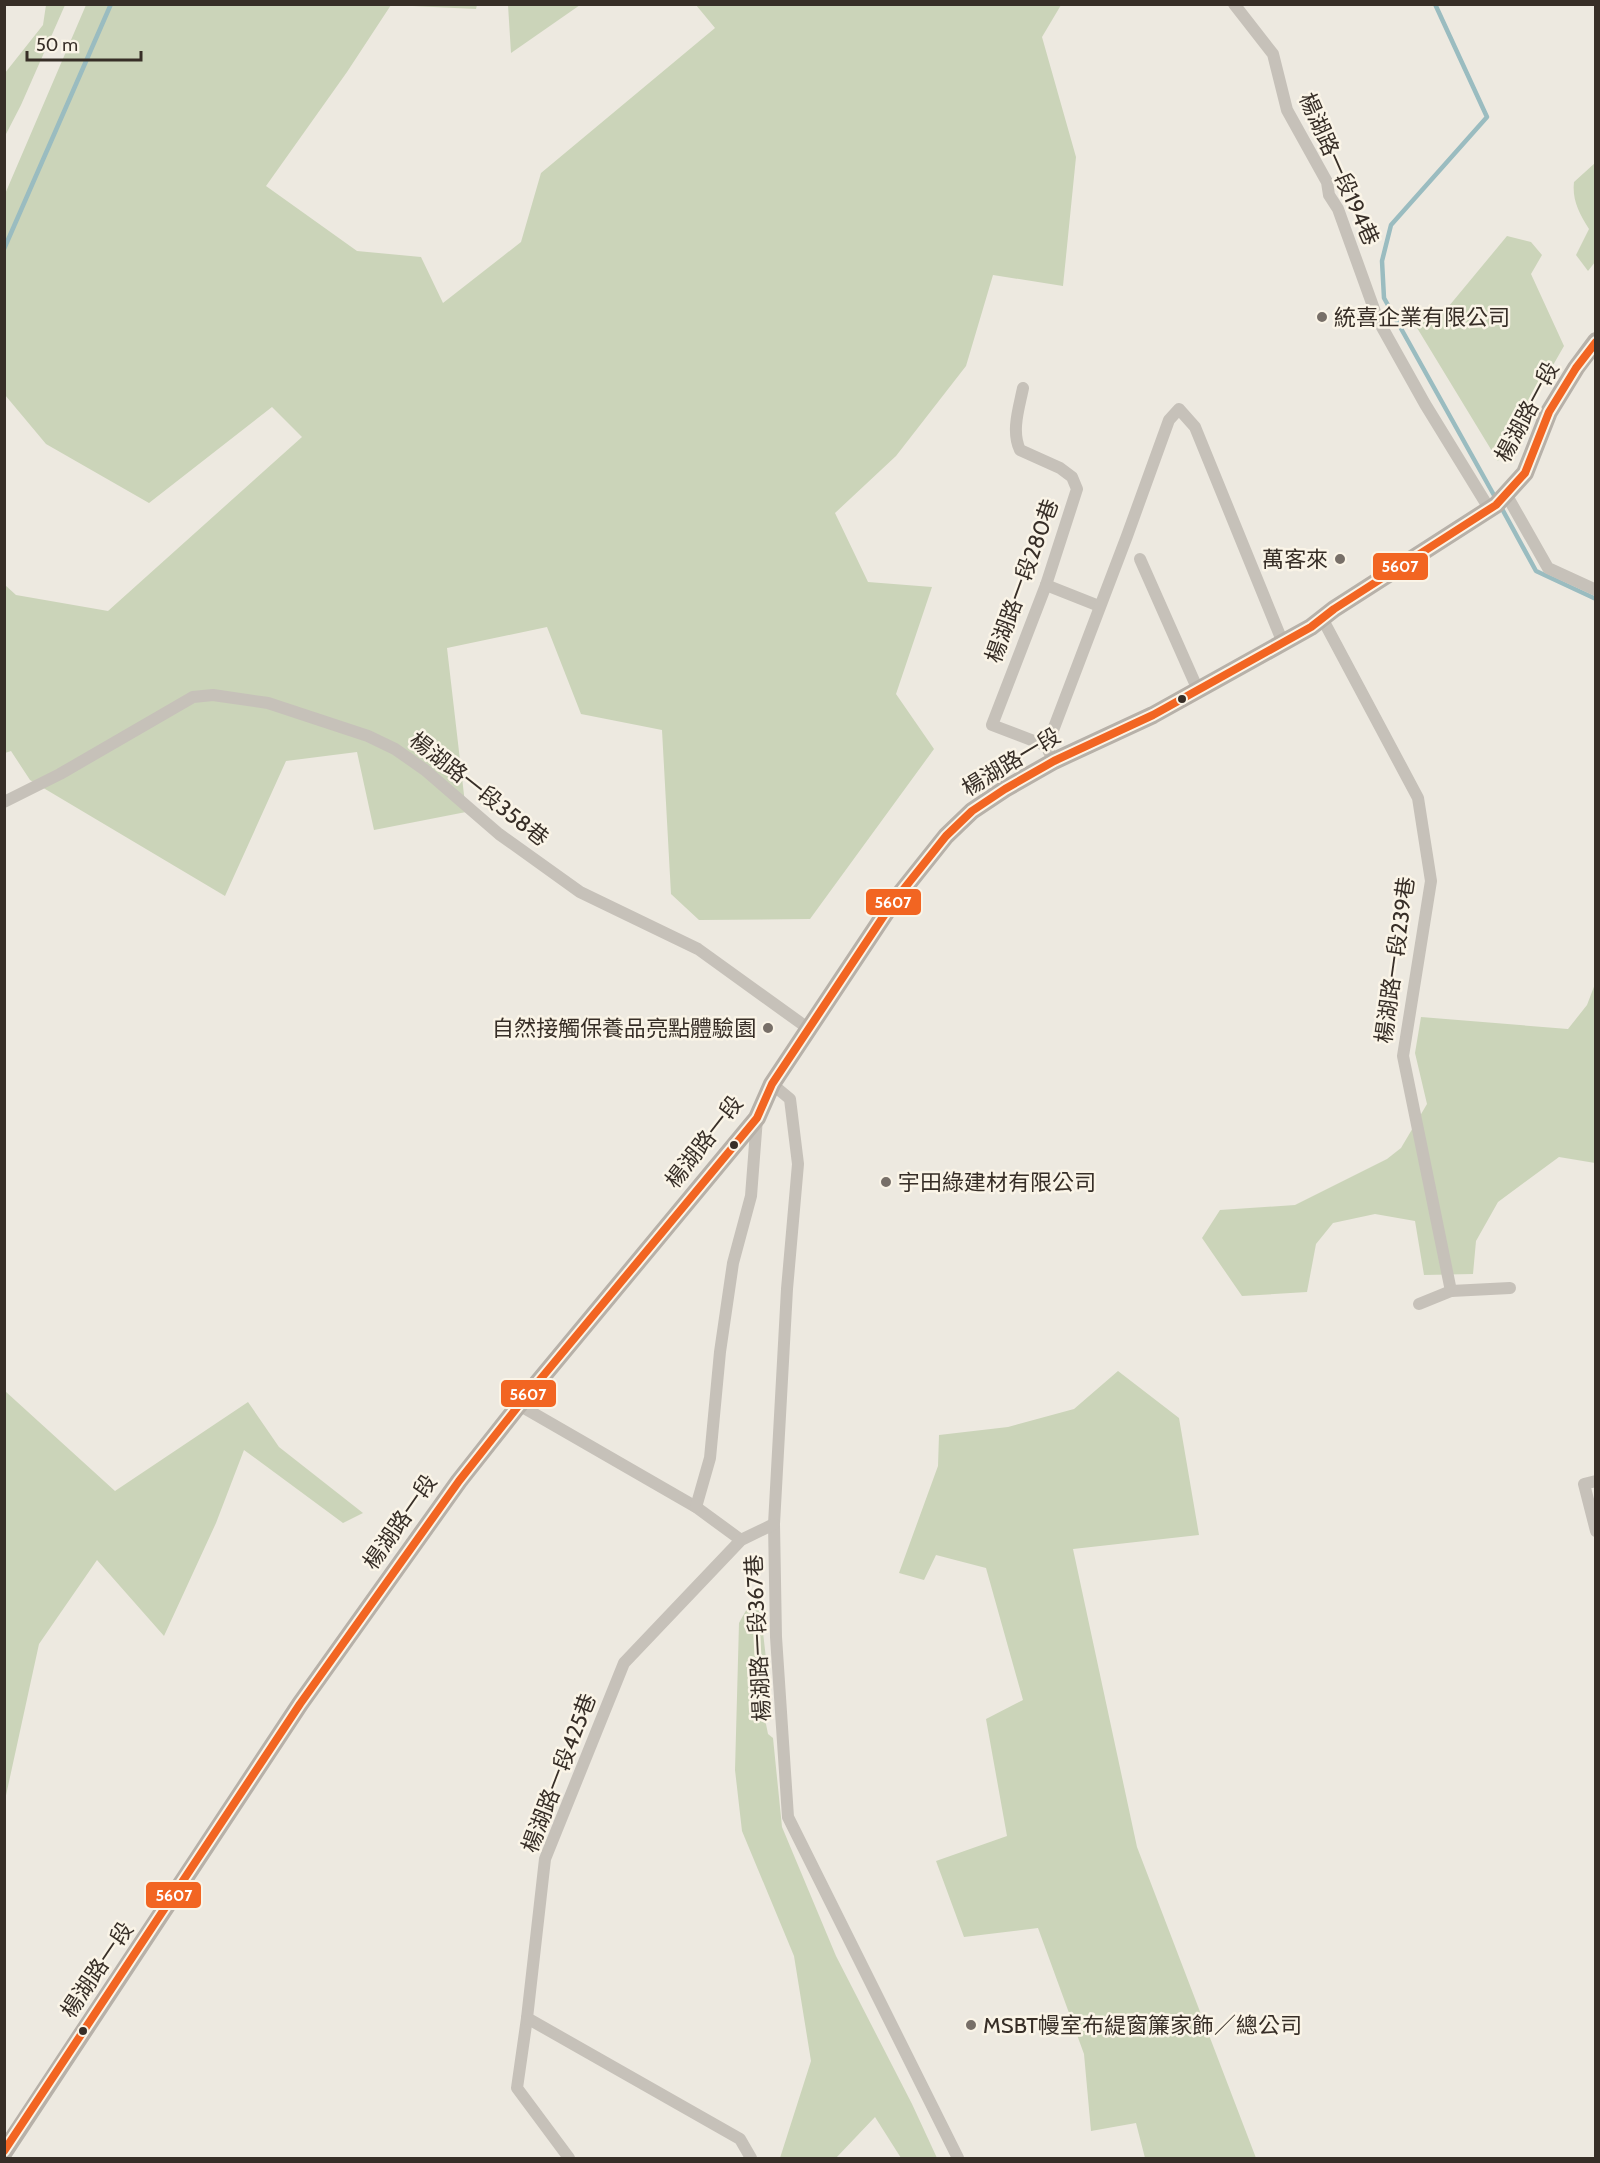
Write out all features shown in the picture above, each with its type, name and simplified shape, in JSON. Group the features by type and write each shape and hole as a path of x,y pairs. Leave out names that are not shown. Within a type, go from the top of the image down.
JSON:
{"street":[{"name":"楊湖路一段194巷","path":"1234,4 1273,54 1287,110 1327,182 1329,195 1338,209 1378,320 1425,404 1548,568 1596,590"},
{"name":"楊湖路一段","path":"4,2152 300,1704 459,1481 519,1405 757,1118 772,1084 891,905 945,836 972,811 1050,753 1153,715 1283,643 1499,501 1525,473 1549,412 1596,341"},
{"name":"楊湖路一段280巷","path":"1023,388 1016,428 1016,441 1020,450 1060,468 1072,477 1077,489 1046,585 992,725 1050,753"},
{"path":"1050,753 1100,606 1169,420 1179,409 1195,428 1283,643"},
{"path":"1140,559 1198,690"},
{"path":"1046,585 1100,606"},
{"name":"楊湖路一段239巷","path":"1322,618 1418,798 1431,882 1403,1056 1451,1292"},
{"name":"楊湖路一段358巷","path":"4,802 60,774 193,697 213,695 268,703 368,736 395,749 424,770 499,834 580,892 698,949 809,1029"},
{"name":"楊湖路一段367巷","path":"772,1084 790,1099 798,1164 787,1289 774,1524 776,1637 788,1817 958,2158"},
{"path":"696,1507 710,1458 720,1352 734,1263 751,1196 757,1118"},
{"path":"1419,1304 1451,1292 1510,1288"},
{"path":"519,1405 696,1507 741,1540"},
{"path":"1596,1481 1584,1484 1596,1531"},
{"name":"楊湖路一段425巷","path":"569,2158 517,2088 545,1859 624,1663 741,1540 774,1524"},
{"path":"527,2018 740,2139 751,2158"}],"green space":[{"path":"508,4 580,5 511,53"},
{"path":"46,5 65,5 5,136 5,73 43,25"},
{"path":"86,5 391,5 347,72 266,186 357,251 421,257 443,303 521,242 541,173 715,28 696,5 1061,5 1042,37 1076,157 1063,286 993,275 966,366 896,456 835,513 868,582 932,587 896,694 934,749 810,919 699,920 671,894 662,730 581,714 547,627 447,648 466,812 374,830 357,752 286,761 225,896 30,780 11,751 5,753 5,585 16,595 108,611 302,437 272,407 149,503 46,444 5,395 5,194"},
{"path":"391,5 477,5 476,9"},
{"path":"1595,163 1595,262 1588,271 1576,255 1589,229 1577,206 1574,182"},
{"path":"1507,236 1531,242 1542,255 1531,274 1564,346 1498,461 1408,313 1449,306"},
{"path":"1595,984 1595,1163 1559,1157 1498,1202 1476,1241 1473,1274 1424,1275 1415,1221 1375,1214 1333,1223 1316,1244 1307,1292 1242,1296 1202,1238 1220,1210 1295,1205 1387,1159 1401,1148 1427,1104 1415,1053 1421,1017 1568,1029 1587,1005"},
{"path":"1118,1371 1179,1418 1199,1535 1073,1549 1137,1847 1256,2158 1145,2158 1136,2123 1091,2131 1084,2054 1038,1928 964,1937 936,1861 1007,1836 986,1719 1023,1700 986,1568 936,1555 924,1580 899,1573 938,1466 939,1435 1008,1427 1074,1409"},
{"path":"5,1391 115,1491 248,1402 279,1447 363,1513 343,1523 244,1450 216,1523 164,1636 97,1560 39,1644 5,1800"},
{"path":"758,1589 771,1702 764,1714 768,1734 773,1738 782,1827 836,1956 937,2158 901,2158 875,2117 836,2158 780,2158 811,2061 794,1956 742,1831 735,1770 739,1623"}],"waterway":[{"path":"4,249 111,4"},
{"path":"1435,4 1487,117 1391,225 1382,261 1384,298 1495,497"},
{"path":"1501,507 1536,571 1596,599"}],"transit line":[{"name":"5607","path":"4,2151 300,1704 459,1481 519,1405 757,1118 772,1084 891,905 946,836 972,811 1005,789 1054,761 1153,715 1311,627 1334,609 1496,505 1525,473 1549,412 1576,368 1596,342"}],"place":[{"name":"統喜企業有限公司","path":"1322,317"},
{"name":"萬客來","path":"1340,559"},
{"name":"自然接觸保養品亮點體驗園","path":"768,1028"},
{"name":"宇田綠建材有限公司","path":"886,1182"},
{"name":"MSBT幔室布緹窗簾家飾／總公司","path":"971,2025"}]}
